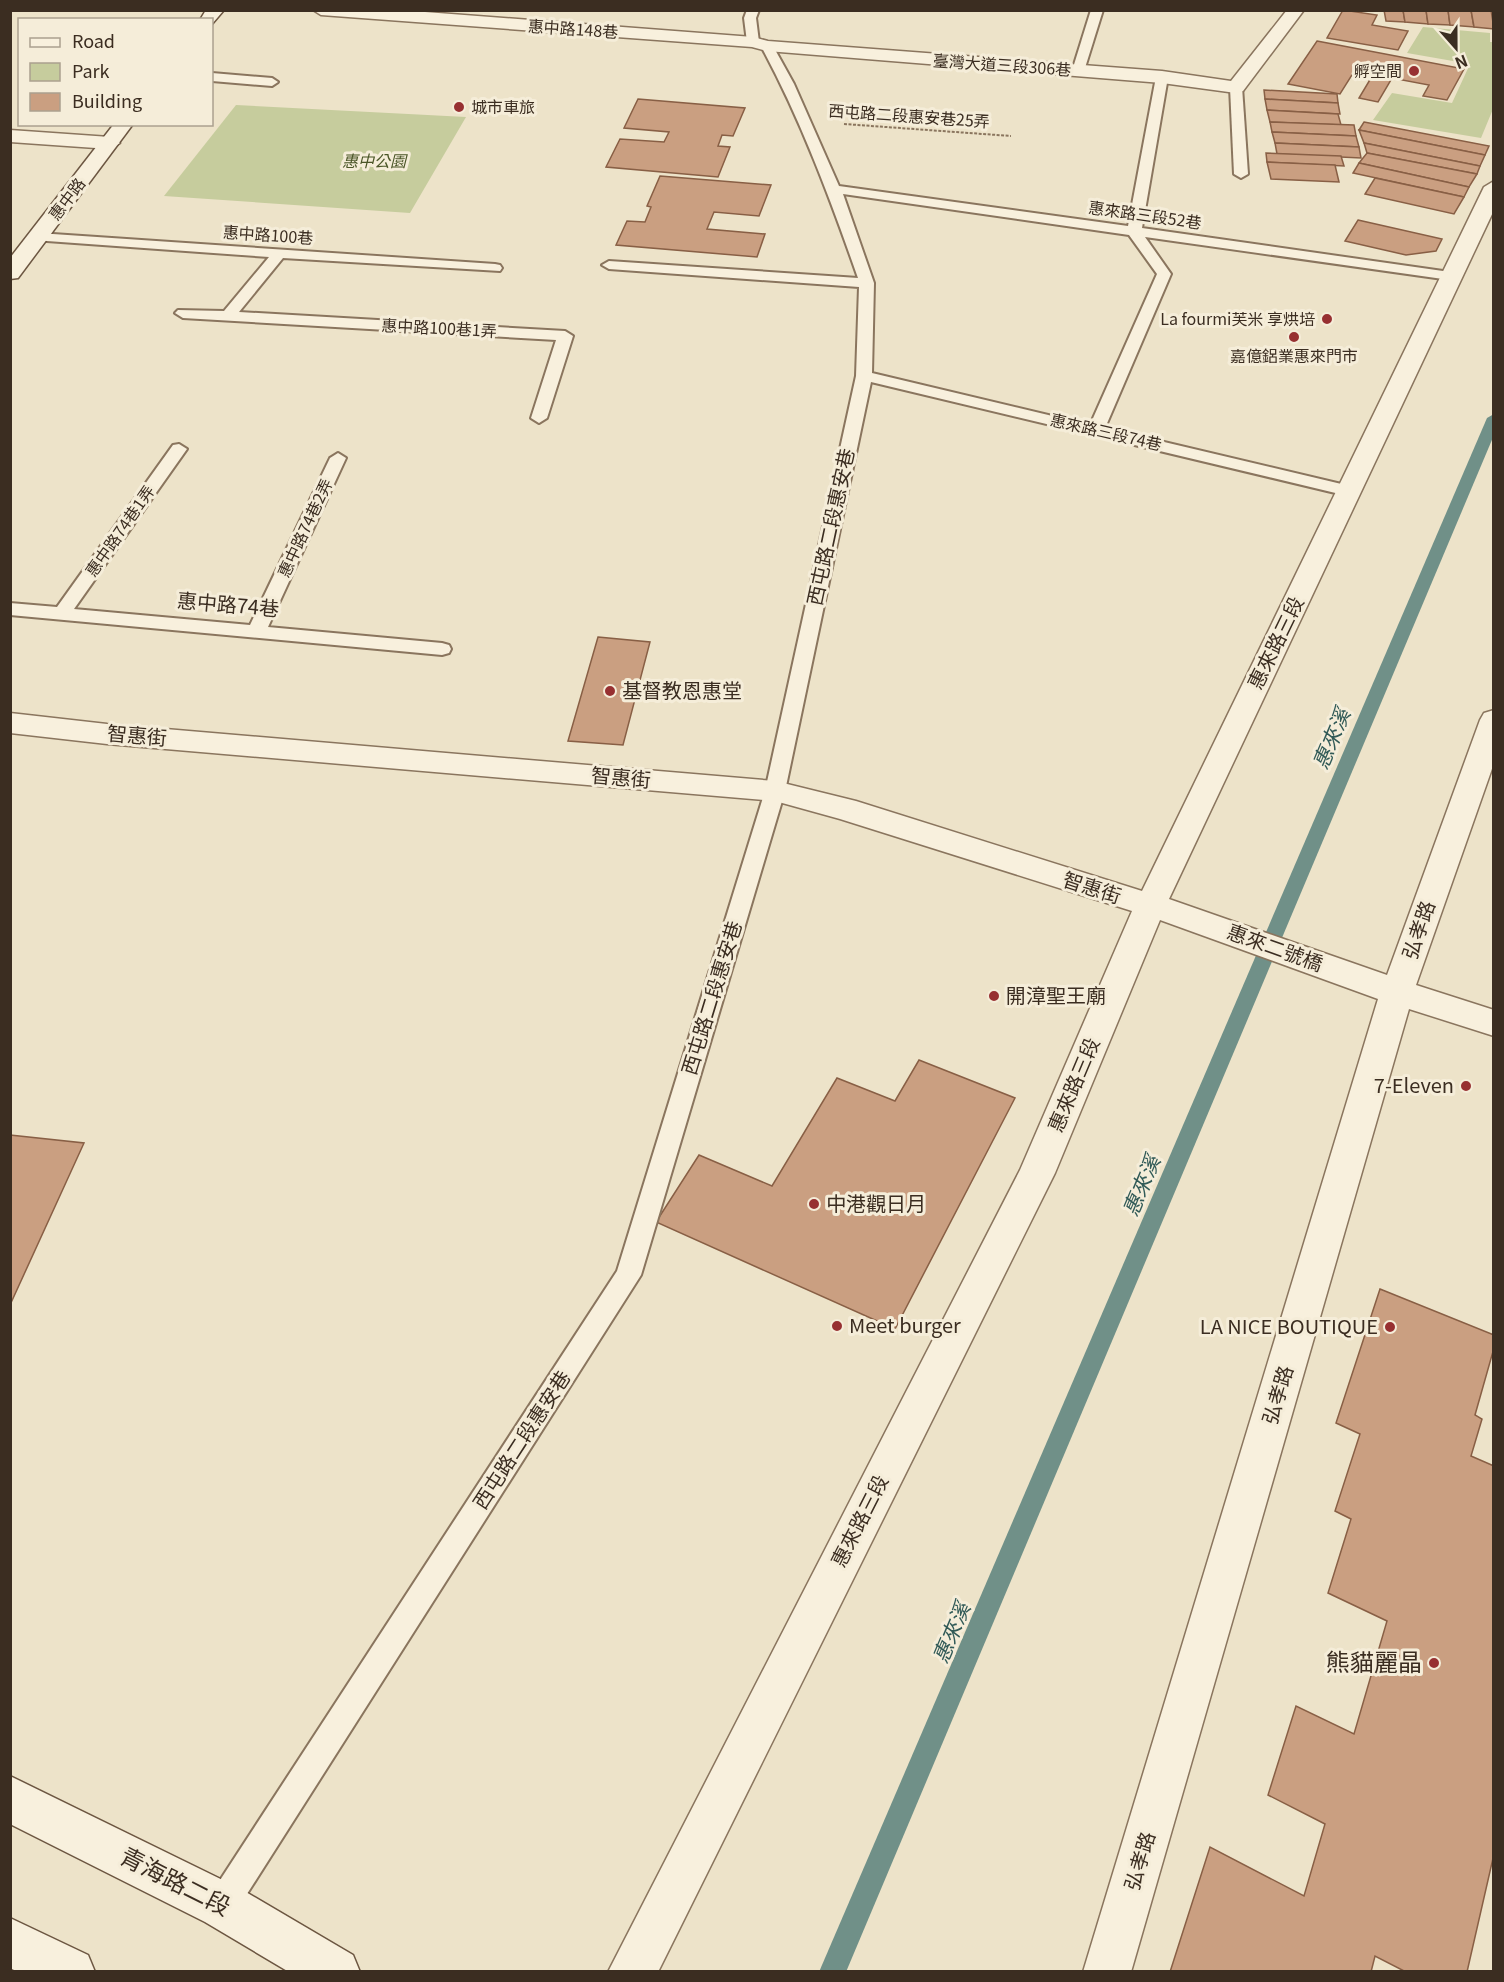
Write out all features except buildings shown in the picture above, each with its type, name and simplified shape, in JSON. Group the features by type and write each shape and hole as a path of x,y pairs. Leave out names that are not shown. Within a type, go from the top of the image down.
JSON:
{"street":[{"name":"惠中路148巷","path":"321,10 760,44"},
{"path":"1236,87 1296,10"},
{"name":"臺灣大道三段306巷","path":"760,44 1162,76 1236,87"},
{"name":"惠中路","path":"10,273 123,126"},
{"path":"10,136 110,143"},
{"name":"惠來路三段","path":"632,1971 1037,1173 1150,906 1494,187"},
{"name":"弘孝路","path":"1107,1971 1397,992 1494,720"},
{"name":"智惠街","path":"10,723 107,734 775,791 845,809 1213,925"},
{"name":"惠來二號橋","path":"1213,925 1397,992"},
{"path":"1397,992 1494,1023"},
{"name":"青海路二段","path":"10,1799 222,1905 336,1971"},
{"path":"10,1942 68,1971"}],"lane":[{"name":"西屯路二段惠安巷","path":"222,1905 628,1275 775,791 864,376 867,283 834,189 805,121 760,44 750,18 753,10"},
{"path":"1078,71 1096,10"},
{"path":"1096,430 1164,274 1134,232 1162,76"},
{"path":"213,77 272,82"},
{"path":"1236,87 1241,174"},
{"name":"惠來路三段52巷","path":"834,189 1450,276"},
{"name":"惠中路100巷","path":"38,237 495,268"},
{"path":"228,316 279,254"},
{"path":"609,265 867,283"},
{"name":"惠中路100巷1弄","path":"183,312 565,336 539,418"},
{"name":"惠來路三段74巷","path":"864,376 1348,491"},
{"name":"惠中路74巷1弄","path":"62,613 179,449"},
{"name":"惠中路74巷2弄","path":"257,630 338,458"},
{"name":"惠中路74巷","path":"10,609 257,630 442,649"}],"path":[{"name":"西屯路二段惠安巷25弄","path":"805,121 1011,136"}],"green space":[{"path":"1423,27 1490,33 1490,42 1494,42 1493,109 1481,138 1373,120 1392,93 1452,103 1470,64 1407,53"},
{"name":"惠中公園","path":"236,105 466,117 410,213 164,196"}],"waterway":[{"name":"惠來溪","path":"832,1972 1494,418"}],"place":[{"name":"孵空間","path":"1414,71"},
{"name":"城市車旅","path":"459,107"},
{"name":"La fourmi芙米 享烘培","path":"1327,319"},
{"name":"嘉億鋁業惠來門市","path":"1294,337"},
{"name":"基督教恩惠堂","path":"610,691"},
{"name":"開漳聖王廟","path":"994,996"},
{"name":"7-Eleven","path":"1466,1086"},
{"name":"中港觀日月","path":"814,1204"},
{"name":"Meet burger","path":"837,1326"},
{"name":"LA NICE BOUTIQUE","path":"1390,1327"},
{"name":"熊貓麗晶","path":"1434,1663"}]}
